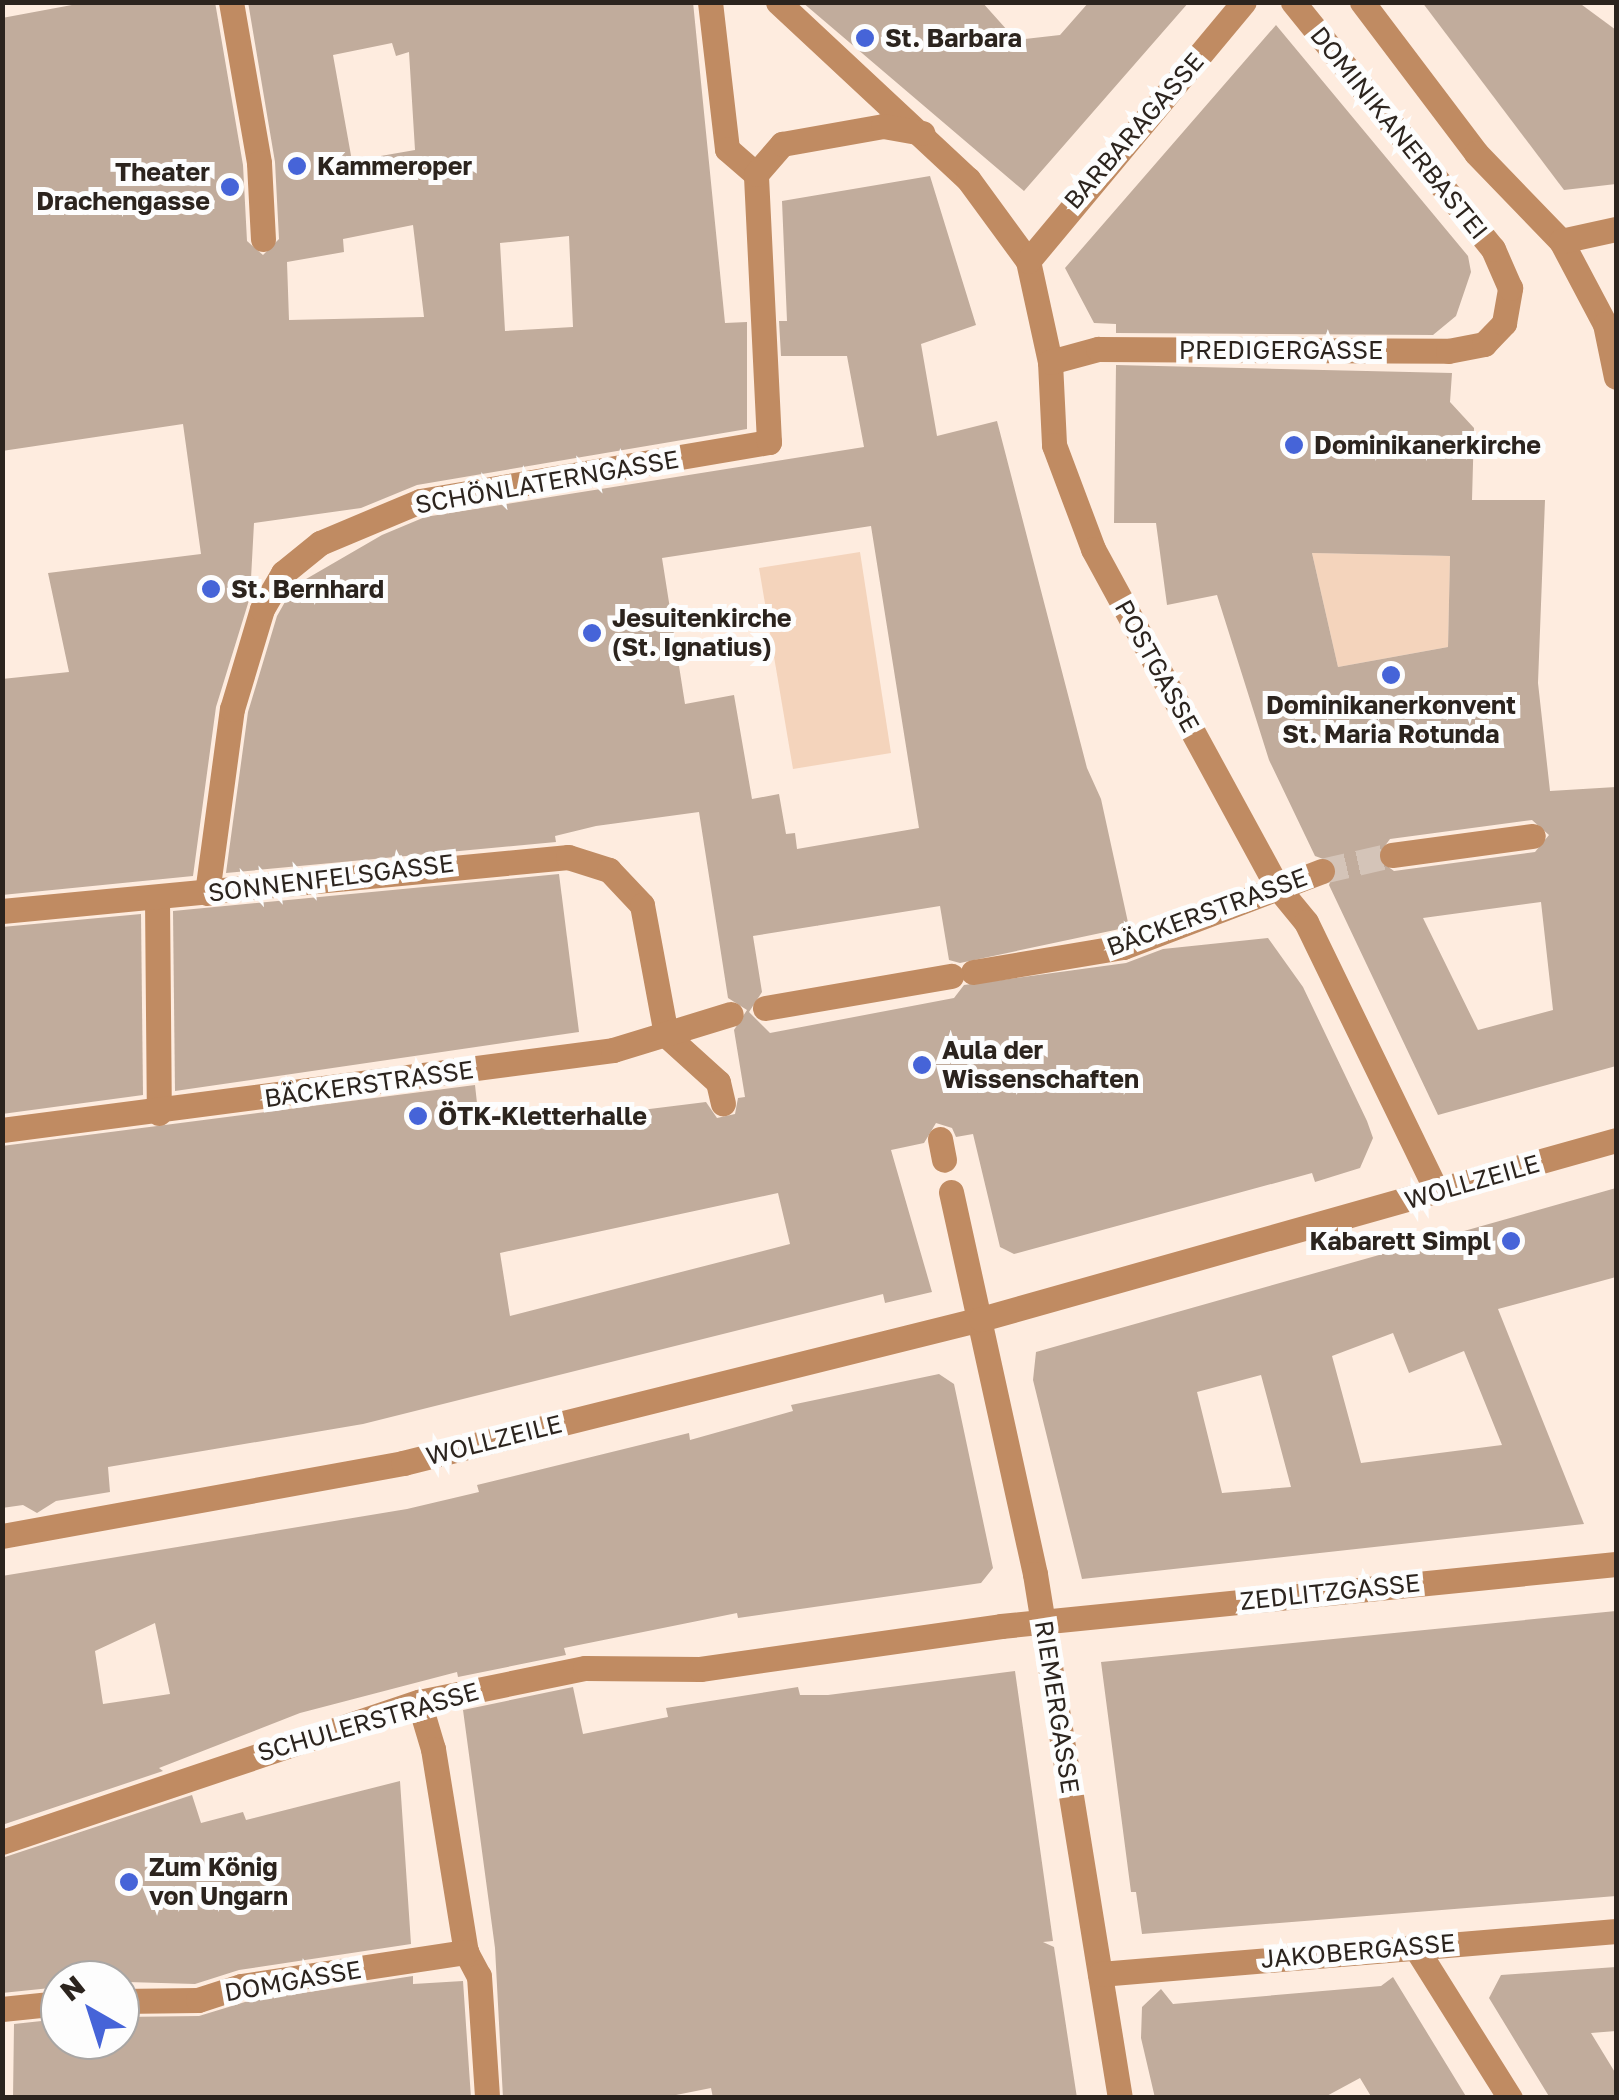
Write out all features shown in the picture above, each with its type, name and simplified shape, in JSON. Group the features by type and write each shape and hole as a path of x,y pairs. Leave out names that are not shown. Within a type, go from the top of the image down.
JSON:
{"street":[{"path":"231,2 259,162 263,239"},
{"path":"710,2 727,148 756,174 782,144 883,126 922,133"},
{"name":"POSTGASSE","path":"778,2 968,179 1028,261 1050,362 1054,446 1093,548 1278,888 1306,922 1437,1192"},
{"name":"BARBARAGASSE","path":"1028,261 1244,2"},
{"name":"DOMINIKANERBASTEI","path":"1293,2 1493,249 1510,288 1504,323"},
{"name":"DOMINIKANERBASTEI","path":"1362,2 1476,153 1562,241 1605,324 1616,377"},
{"name":"SCHÖNLATERNGASSE","path":"207,892 232,710 262,609 296,560 390,511 448,494 769,442 756,174"},
{"path":"1562,241 1616,230"},
{"name":"PREDIGERGASSE","path":"1050,362 1098,349 1448,352 1484,344 1504,323"},
{"path":"1392,855 1533,836"},
{"name":"SONNENFELSGASSE","path":"2,911 157,898 534,855 609,870 642,905 666,1035"},
{"name":"BÄCKERSTRASSE","path":"765,1008 1124,947 1322,871"},
{"path":"157,898 159,1113"},
{"name":"BÄCKERSTRASSE","path":"2,1130 159,1113 613,1050 731,1014"},
{"path":"666,1035 718,1082 724,1103"},
{"name":"WOLLZEILE","path":"2,1536 403,1463 981,1318 1616,1140"},
{"path":"951,1192 981,1318"},
{"name":"RIEMERGASSE","path":"981,1318 1043,1621 1120,2098"},
{"name":"ZEDLITZGASSE","path":"1043,1621 1616,1564"},
{"name":"SCHULERSTRASSE","path":"2,1842 418,1702 586,1668 700,1669 1043,1621"},
{"path":"418,1702 433,1748 466,1952 480,1976 487,2098"},
{"name":"JAKOBERGASSE","path":"1100,1974 1616,1930"},
{"path":"1414,1945 1510,2098"},
{"name":"DOMGASSE","path":"140,2000 198,2000 242,1986 466,1952"},
{"path":"2,2009 40,2005"}],"shaded area":[{"path":"860,552 891,753 793,769 759,568"},
{"path":"1312,553 1450,556 1448,647 1338,667"}],"building":[{"path":"88,2 215,2 243,165 247,241 263,255 279,239 275,162 248,2 693,2 725,323 747,322 747,429 417,485 361,508 254,523 250,597 216,707 193,876 2,895 2,679 69,672 48,573 201,554 183,424 2,451 2,18","holes":["392,43 396,56 409,52 415,150 352,161 333,55","413,225 424,317 289,320 287,262 344,252 343,239","569,236 573,327 505,331 500,243"]},
{"path":"802,2 982,2 1016,40 1060,35 1089,2 1189,2 1024,191"},
{"path":"1422,2 1578,2 1616,30 1616,184 1564,190"},
{"path":"1276,25 1468,256 1471,272 1456,316 1433,335 1116,333 1116,324 1094,323 1065,268"},
{"path":"930,176 976,325 921,344 937,436 997,421 1087,768 1101,799 1129,927 960,963 949,960 940,906 753,936 762,992 749,1012 770,1033 954,998 964,985 1126,963 1163,949 1268,938 1303,987 1367,1121 1373,1138 1360,1168 1315,1182 1312,1173 1014,1254 1000,1247 973,1134 956,1137 952,1128 936,1123 924,1143 891,1150 932,1292 885,1303 883,1294 363,1424 108,1467 110,1492 56,1501 37,1513 23,1505 2,1508 2,1146 475,1085 480,1130 706,1102 717,1118 735,1114 738,1098 745,1097 734,1030 747,1010 728,998 699,812 596,826 555,836 556,842 226,873 248,712 277,616 294,586 382,535 425,517 864,447 847,356 781,356 779,321 787,321 782,201","holes":["871,526 919,828 797,849 795,833 786,834 779,794 752,799 734,695 685,704 662,558","778,1193 790,1244 510,1316 500,1253"]},
{"path":"1116,365 1452,373 1450,402 1474,428 1472,500 1545,500 1538,683 1550,791 1616,787 1616,1066 1438,1115 1329,885 1337,864 1315,856 1269,760 1217,595 1167,605 1156,523 1114,523","holes":["1312,553 1450,556 1448,647 1338,667","1532,820 1549,835 1535,852 1394,871 1376,858 1390,839","1541,902 1553,1010 1478,1030 1423,918"]},
{"path":"559,874 579,1032 175,1091 173,911"},
{"path":"141,914 143,1095 2,1114 2,927"},
{"path":"1616,1188 1616,1277 1498,1309 1584,1524 1082,1579 1033,1380 1036,1352","holes":["1393,1333 1409,1373 1464,1351 1502,1445 1361,1463 1332,1356","1261,1375 1291,1487 1222,1493 1197,1392"]},
{"path":"939,1374 954,1384 993,1568 981,1583 738,1618 737,1613 564,1648 566,1655 458,1677 457,1672 300,1713 159,1768 163,1771 2,1825 2,1576 407,1509 479,1492 477,1485 689,1433 690,1440 793,1411 791,1405","holes":["155,1623 170,1694 103,1704 95,1651"]},
{"path":"1616,1611 1616,1896 1142,1934 1136,1892 1131,1892 1101,1662"},
{"path":"1015,1671 1053,1941 1043,1942 1054,1947 1077,2098 713,2098 711,2088 661,2098 503,2098 495,1948 463,1710 573,1687 583,1734 668,1717 666,1708 798,1687 800,1695 828,1695"},
{"path":"400,1781 411,1944 239,1970 195,1984 140,1982 140,1960 40,1960 40,1989 2,1993 2,1858 192,1795 201,1823 243,1812 246,1820"},
{"path":"1616,1967 1616,2031 1591,2033 1616,2074 1616,2098 1550,2098 1489,1998 1501,1975"},
{"path":"413,1976 413,1984 463,1981 471,2098 13,2098 14,2024 40,2021 40,2060 140,2060 140,2017 199,2016 245,2002"},
{"path":"1393,1977 1467,2098 1372,2098 1360,2078 1323,2098 1155,2098 1141,2038 1142,2007 1161,1989 1173,2004 1381,1986"}],"tunnel":[{"path":"1322,871 1392,855"}],"place":[{"name":"St. Barbara","path":"865,38"},
{"name":"Kammeroper","path":"297,166"},
{"name":"Theater Drachengasse","path":"230,187"},
{"name":"Dominikanerkirche","path":"1294,445"},
{"name":"St. Bernhard","path":"211,589"},
{"name":"Jesuitenkirche (St. Ignatius)","path":"592,633"},
{"name":"Dominikanerkonvent St. Maria Rotunda","path":"1391,675"},
{"name":"Aula der Wissenschaften","path":"922,1065"},
{"name":"ÖTK-Kletterhalle","path":"418,1116"},
{"name":"Kabarett Simpl","path":"1511,1241"},
{"name":"Zum König von Ungarn","path":"129,1882"}]}
